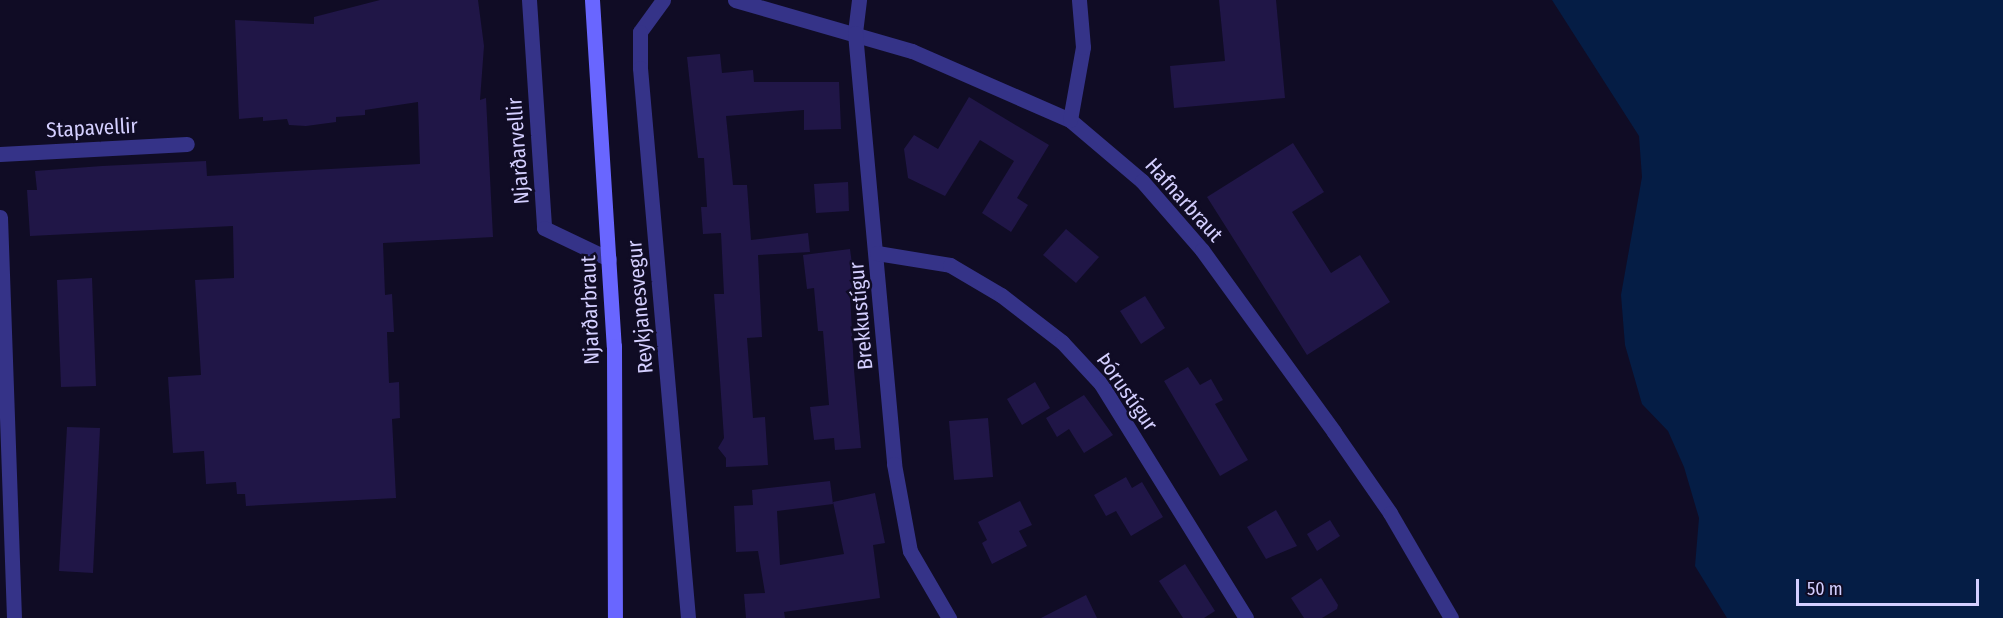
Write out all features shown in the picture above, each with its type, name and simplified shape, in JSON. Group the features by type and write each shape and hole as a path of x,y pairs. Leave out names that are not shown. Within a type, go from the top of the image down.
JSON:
{"main road":[{"name":"Njarðarbraut","path":"592,0 614,346 615,618"}],"street":[{"name":"Njarðarvellir","path":"529,0 544,228 609,259"},
{"name":"Reykjanesvegur","path":"663,0 640,32 640,68 688,618"},
{"name":"Hafnarbraut","path":"735,0 912,51 1070,120 1142,181 1202,250 1390,513 1451,618"},
{"name":"Brekkustígur","path":"859,0 855,33 877,253 894,464 910,551 949,618"},
{"path":"1070,120 1083,47 1079,0"},
{"name":"Stapavellir","path":"0,154 187,144"},
{"path":"0,217 5,489 14,618"},
{"name":"Þórustígur","path":"877,253 950,265 1001,296 1062,342 1101,384 1246,618"},
{"path":"0,617 19,618"}],"water":[{"path":"1552,0 2003,0 2003,618 1727,618 1695,566 1699,518 1684,467 1668,431 1642,404 1625,345 1621,295 1642,177 1639,136"}],"building":[{"path":"380,0 478,0 484,46 480,100 486,98 493,237 383,243 385,295 392,294 394,332 387,332 389,383 399,382 400,418 392,419 396,498 246,506 245,494 237,494 236,482 206,484 204,451 173,453 168,377 201,375 195,280 234,278 233,226 30,236 27,190 37,190 35,171 102,166 206,161 207,176 420,164 418,102 365,110 365,115 336,117 336,122 306,126 289,125 287,119 263,121 263,117 239,119 235,20 314,24 314,17"},
{"path":"1219,0 1276,0 1285,98 1174,108 1170,66 1225,61"},
{"path":"720,54 722,73 753,70 754,82 839,82 841,129 804,130 804,110 726,116 733,185 747,185 751,240 808,233 810,252 758,255 762,337 747,338 753,418 765,417 768,465 726,467 726,458 718,448 724,438 714,294 724,294 721,233 703,234 701,207 707,207 704,158 698,158 687,57"},
{"path":"969,97 1049,145 1017,198 1028,205 1011,232 982,213 1014,161 980,140 945,196 908,178 904,149 914,135 938,149"},
{"path":"1293,143 1324,192 1292,212 1331,273 1360,255 1390,302 1307,355 1207,197"},
{"path":"848,182 849,211 816,213 814,184"},
{"path":"1066,229 1099,257 1076,283 1043,255"},
{"path":"850,249 856,294 850,294 861,448 835,450 834,438 814,440 810,407 829,405 823,331 818,331 814,288 807,289 803,255"},
{"path":"92,278 96,386 61,387 57,280"},
{"path":"1145,296 1165,328 1141,344 1120,311"},
{"path":"1188,367 1200,385 1211,379 1223,400 1215,404 1248,460 1220,476 1164,381"},
{"path":"1035,382 1050,408 1022,425 1007,399"},
{"path":"1084,395 1113,435 1084,453 1069,429 1057,437 1046,418"},
{"path":"988,418 993,477 954,480 949,421"},
{"path":"67,427 100,428 93,573 59,571"},
{"path":"1126,477 1132,488 1142,482 1163,517 1131,536 1116,511 1106,516 1094,495"},
{"path":"830,481 833,504 777,511 780,565 844,554 833,502 875,493 885,543 873,545 880,598 784,612 785,618 746,618 744,594 765,593 758,551 736,552 734,506 753,505 752,490"},
{"path":"1020,501 1032,525 1019,531 1027,546 992,564 982,543 987,540 978,522"},
{"path":"1276,510 1297,546 1266,559 1247,527"},
{"path":"1330,520 1340,536 1317,551 1307,534"},
{"path":"1185,564 1215,611 1204,618 1183,618 1159,581"},
{"path":"1321,578 1338,605 1337,609 1322,618 1304,618 1291,598"},
{"path":"1086,595 1097,618 1041,618"}]}
